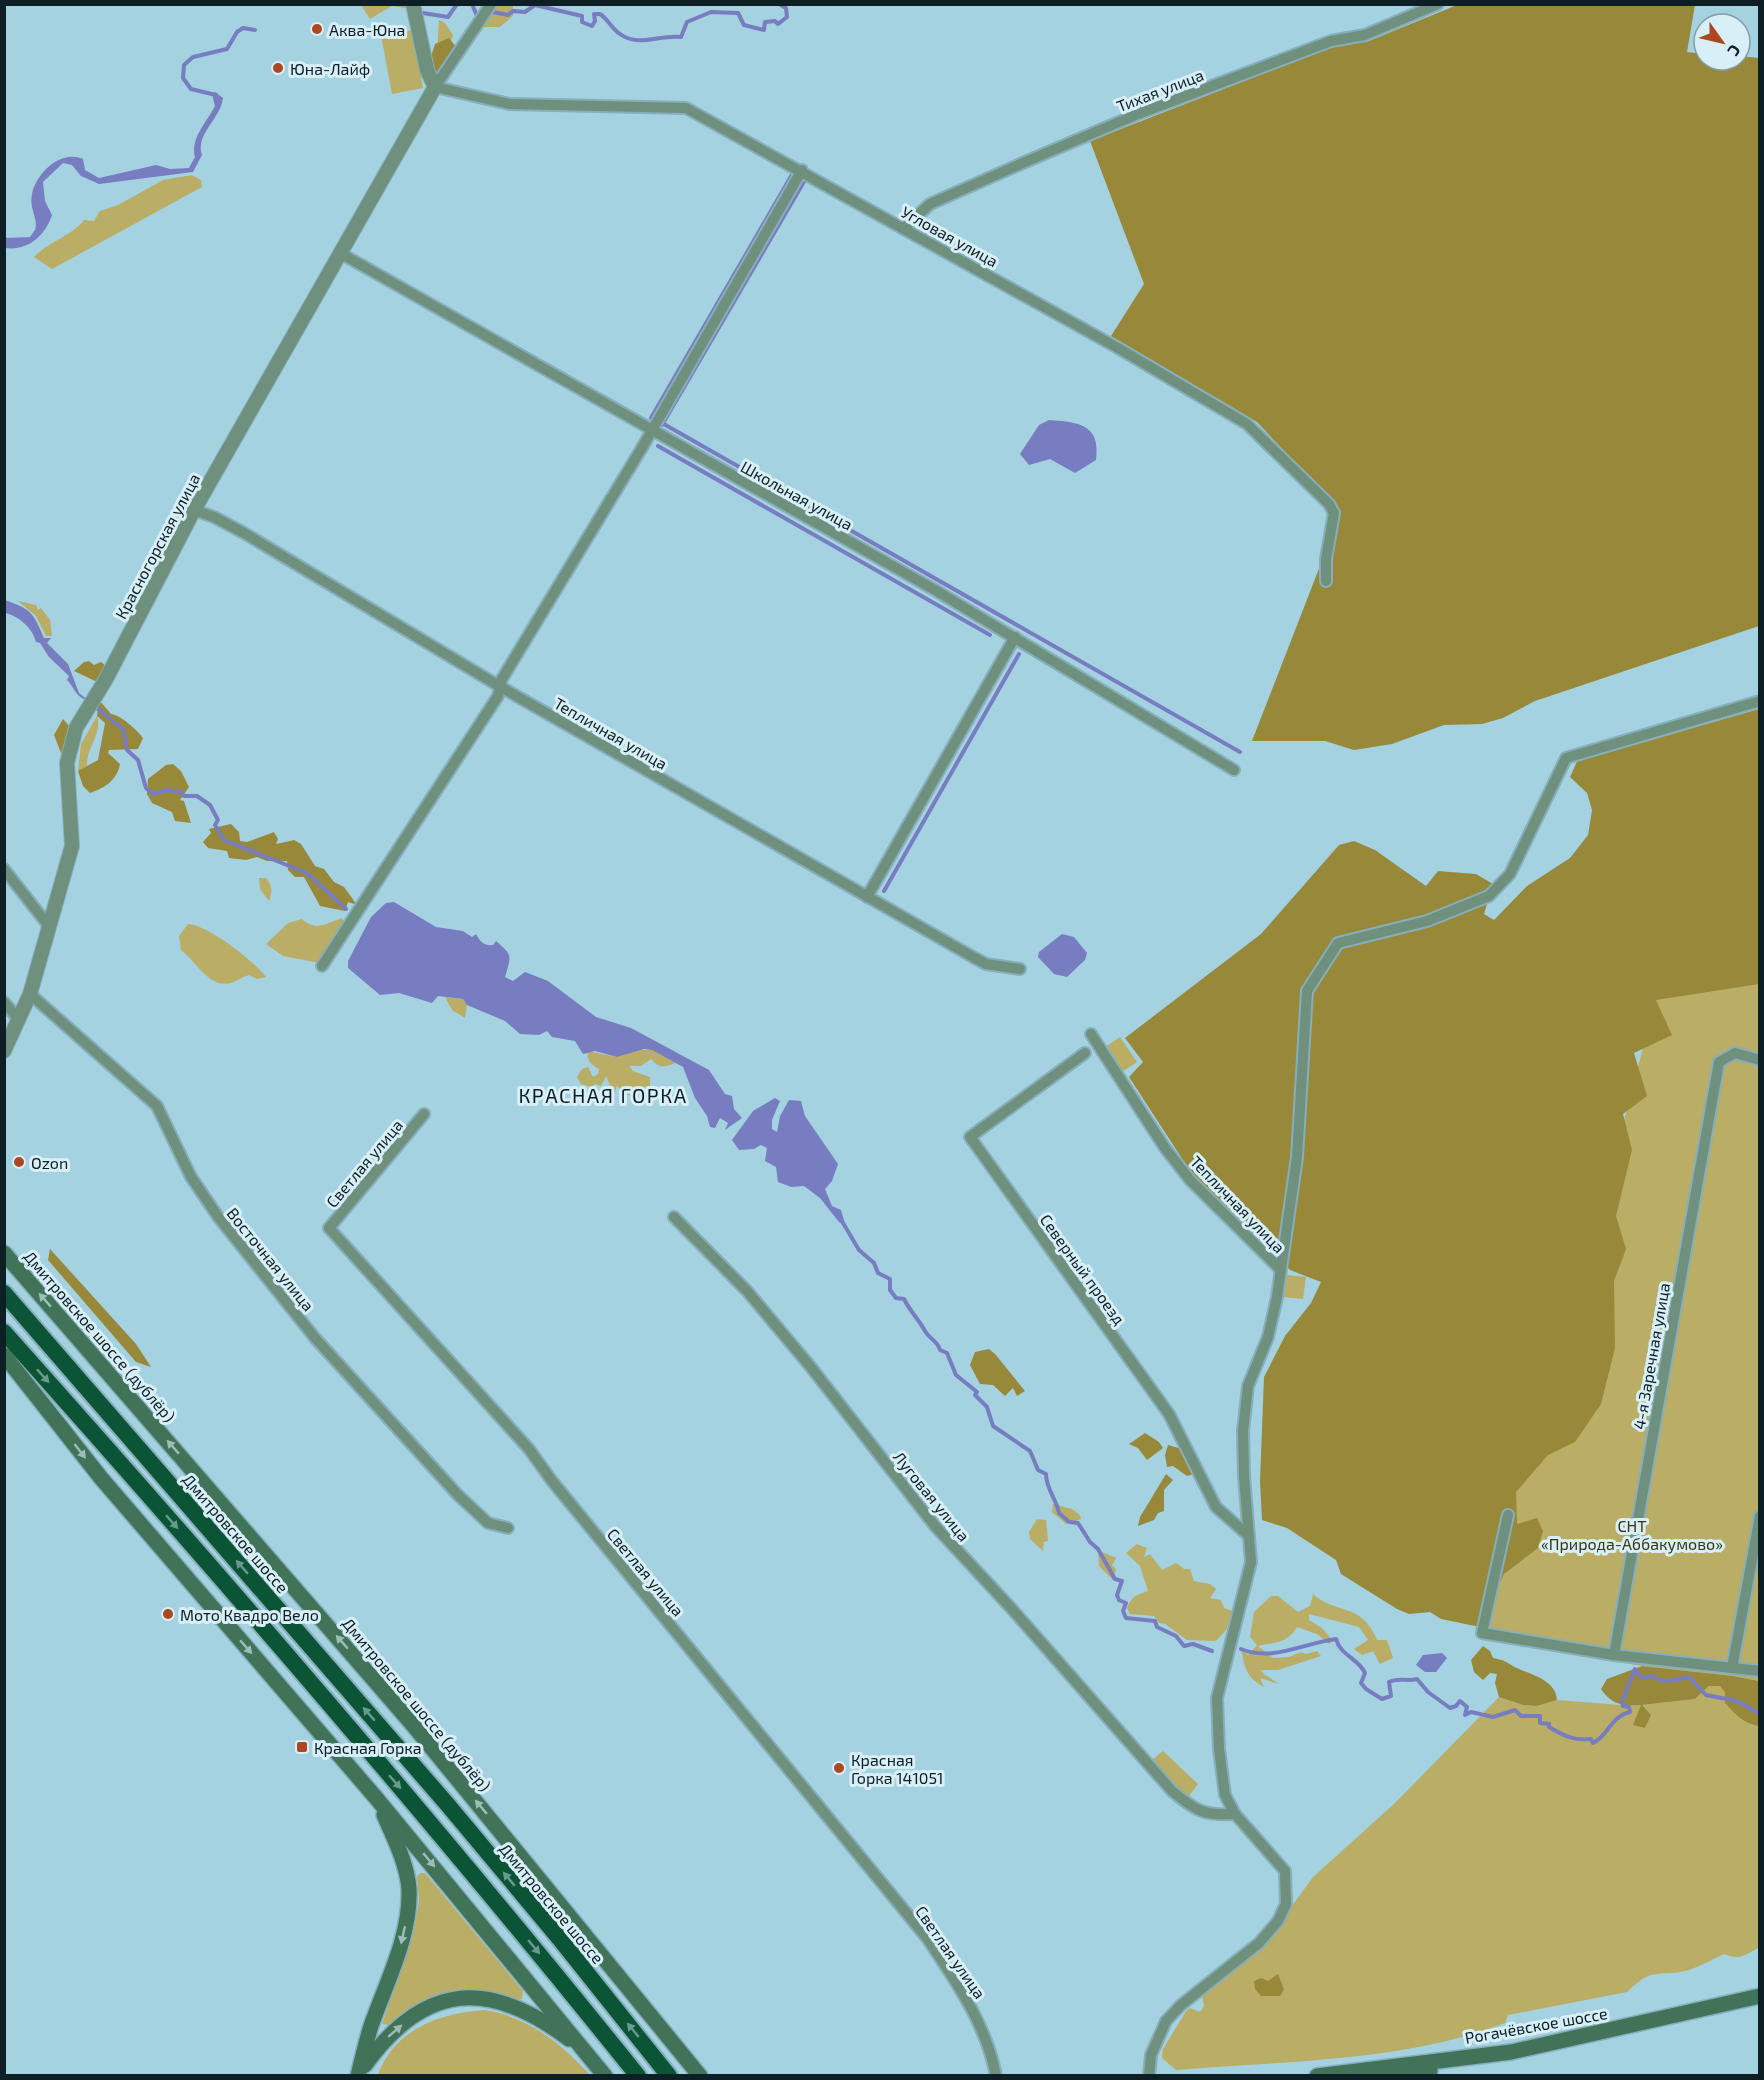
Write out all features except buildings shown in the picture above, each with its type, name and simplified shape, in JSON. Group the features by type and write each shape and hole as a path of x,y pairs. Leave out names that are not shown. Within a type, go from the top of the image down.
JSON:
{"highway":[{"name":"Дмитровское шоссе","path":"4,1293 447,1804 560,1938 669,2076"},
{"path":"4,1332 107,1447 428,1820 638,2076"}],"main road":[{"name":"Дмитровское шоссе (дублёр)","path":"4,1253 413,1725 700,2076"},
{"path":"4,1355 101,1478 377,1799 605,2076"},
{"path":"358,2075 370,2028 401,1941 408,1913 409,1889 406,1868 377,1799"},
{"name":"Рогачёвское шоссе","path":"1317,2076 1511,2052 1760,1996"},
{"path":"358,2075 381,2043 410,2017 435,2004 464,1998 488,1998 518,2007 543,2020 587,2053"},
{"path":"665,2031 711,2076"},
{"path":"1406,2075 1511,2052"}],"street":[{"path":"414,4 427,70 435,87"},
{"path":"435,87 491,4"},
{"name":"Тихая улица","path":"904,228 930,204 1046,153 1330,40 1365,35 1438,4"},
{"name":"Угловая улица","path":"435,87 509,104 686,108 802,170 1247,423 1329,504 1334,513 1326,559 1326,581"},
{"name":"Красногорская улица","path":"4,1051 30,994 72,846 67,763 70,742 194,510 435,87"},
{"path":"322,966 498,696 499,686 802,170"},
{"name":"Школьная улица","path":"340,254 1015,637 1234,770"},
{"name":"Тепличная улица","path":"194,510 214,517 244,533 499,686 986,964 1020,969"},
{"path":"867,897 1015,637"},
{"path":"1280,1269 1297,1157 1306,991 1338,943 1427,921 1489,896 1510,874 1566,758 1760,701"},
{"path":"4,869 48,925"},
{"name":"Восточная улица","path":"30,994 157,1106 191,1177 219,1218 315,1338 458,1495 488,1523 508,1528"},
{"path":"4,1002 19,1020"},
{"name":"Тепличная улица","path":"1091,1034 1166,1148 1190,1180 1280,1269 1277,1297 1268,1337 1248,1386 1244,1454 1251,1557 1217,1698 1219,1749 1225,1795 1235,1814 1285,1871 1286,1904 1278,1921 1259,1942 1181,2005 1166,2021 1151,2055 1149,2076"},
{"name":"Северный проезд","path":"1085,1053 970,1137 1169,1414 1216,1507 1249,1536"},
{"name":"4-я Заречная улица","path":"1614,1655 1719,1062 1735,1053 1760,1060"},
{"name":"Светлая улица","path":"424,1114 329,1228 529,1449 552,1481 927,1938 970,2002 988,2044 996,2076"},
{"name":"Луговая улица","path":"674,1217 747,1291 810,1366 935,1526 1011,1608 1172,1791 1188,1804 1211,1816 1235,1814"},
{"path":"1508,1515 1482,1633 1614,1655 1760,1671"},
{"path":"1732,1668 1760,1515"}],"green space":[{"path":"361,5 409,5 410,9 392,6 370,19"},
{"path":"495,5 513,5 513,16 500,27 479,27"},
{"path":"439,20 445,23 453,35 449,47 437,54"},
{"path":"412,30 423,88 392,94 381,35"},
{"path":"192,175 201,180 202,187 52,269 34,257 74,230 84,220 94,221 100,211 118,205 163,180"},
{"path":"18,601 36,605 38,610 41,608 50,620 52,636 46,636 36,616"},
{"path":"97,716 98,728 87,759 87,766 78,771 81,744"},
{"path":"259,878 266,878 270,884 269,901 260,889"},
{"path":"342,918 345,925 319,963 283,956 266,944 288,923 302,919 317,926"},
{"path":"188,924 207,930 230,945 252,962 266,977 257,979 249,975 223,984 209,978 181,950 179,936"},
{"name":"СНТ «Природа-Аббакумово»","path":"1668,952 1759,977 1759,1681 1642,1666 1477,1638 1523,1431 1542,1435"},
{"path":"445,997 463,999 467,1005 465,1018 452,1010"},
{"path":"1120,1037 1137,1062 1122,1072 1105,1047"},
{"path":"639,1050 652,1050 676,1063 662,1066 651,1059 641,1066 629,1066 633,1071 650,1077 650,1088 642,1090 638,1095 625,1094 617,1085 614,1095 606,1076 601,1086 595,1084 591,1087 581,1084 577,1077 582,1069 588,1067 593,1077 598,1074 599,1069 590,1062 588,1051 617,1057"},
{"path":"1287,1275 1306,1277 1303,1299 1284,1297"},
{"path":"1053,1504 1072,1509 1080,1515 1081,1519 1066,1524 1052,1512"},
{"path":"1037,1519 1046,1520 1048,1541 1044,1542 1043,1551 1030,1539 1029,1532"},
{"path":"1137,1544 1147,1548 1144,1557 1150,1554 1162,1570 1176,1563 1184,1569 1190,1569 1194,1581 1210,1584 1216,1589 1210,1598 1221,1600 1224,1608 1233,1611 1226,1630 1216,1641 1187,1640 1165,1624 1159,1623 1154,1616 1130,1614 1127,1608 1133,1598 1148,1591 1140,1566 1126,1553"},
{"path":"1098,1552 1116,1558 1112,1565 1116,1569 1113,1580 1099,1566"},
{"path":"1313,1594 1364,1620 1377,1640 1387,1640 1393,1658 1380,1664 1373,1651 1362,1655 1354,1649 1368,1640 1359,1627 1309,1614 1309,1620 1322,1628 1333,1641 1329,1644 1317,1634 1297,1627 1285,1639 1258,1646 1273,1658 1317,1651 1321,1656 1278,1670 1261,1670 1279,1684 1260,1678 1264,1687 1253,1680 1247,1672 1241,1649 1248,1655 1257,1645 1250,1637 1254,1612 1271,1596 1278,1596 1298,1612 1310,1606"},
{"path":"1709,1686 1721,1686 1752,1725 1759,1726 1760,1947 1739,1957 1724,1954 1689,1970 1651,1975 1627,1992 1508,2015 1505,2023 1426,2046 1343,2058 1176,2070 1162,2058 1163,2049 1186,2011 1190,2008 1200,2012 1204,2006 1202,1996 1259,1951 1313,1877 1394,1804 1499,1697 1523,1705 1537,1706 1557,1700 1634,1706 1695,1699"},
{"path":"1163,1751 1198,1784 1188,1797 1152,1760"},
{"path":"425,1873 523,1991 522,1999 476,1992 449,1995 424,2003 390,2025 382,2024 414,1931 419,1901 417,1876"},
{"path":"485,2010 516,2019 543,2033 567,2052 590,2075 378,2075 385,2059 395,2046 421,2026 452,2015"}],"shaded area":[{"path":"1457,5 1695,5 1687,52 1692,53 1692,72 1752,72 1752,57 1759,58 1759,626 1535,701 1503,718 1482,724 1444,725 1392,744 1354,750 1325,741 1252,741 1341,512 1257,422 1111,336 1144,284 1090,141 1332,47 1369,41"},
{"path":"449,38 457,48 436,80 429,63 435,44"},
{"path":"111,657 97,682 74,671 84,662 89,661 94,665 101,662 105,665"},
{"path":"99,700 111,714 124,720 143,738 138,749 109,750 108,753 120,764 116,775 110,783 90,793 83,786 78,771 98,760 105,723 97,716"},
{"path":"1759,709 1759,984 1656,1000 1672,1035 1634,1053 1647,1096 1623,1114 1632,1150 1616,1216 1626,1249 1614,1281 1615,1348 1601,1404 1575,1442 1548,1455 1516,1492 1517,1524 1537,1518 1543,1531 1538,1548 1504,1574 1480,1627 1441,1619 1430,1612 1409,1614 1341,1574 1336,1560 1287,1528 1262,1520 1260,1481 1264,1377 1285,1336 1311,1303 1321,1282 1290,1270 1192,1174 1129,1077 1143,1062 1125,1038 1261,934 1339,845 1354,841 1375,850 1426,886 1438,871 1476,874 1493,884 1484,914 1494,920 1527,886 1570,858 1588,835 1592,810 1587,793 1570,777 1579,757 1644,742"},
{"path":"63,719 72,729 66,756 61,753 54,735"},
{"path":"173,764 181,771 189,787 180,800 184,801 191,823 175,821 172,812 152,803 147,794 148,779 166,765"},
{"path":"231,824 239,832 240,841 247,842 274,832 278,839 276,844 294,840 301,844 315,866 324,869 334,882 344,887 357,905 348,902 345,911 320,906 304,877 295,877 288,870 287,861 267,861 257,857 246,860 229,858 227,851 208,848 203,842 211,833 209,829"},
{"path":"50,1249 136,1344 151,1367 136,1362 48,1260"},
{"path":"989,1349 1025,1391 1017,1396 1013,1388 1005,1396 993,1385 980,1384 970,1365 975,1352"},
{"path":"1145,1433 1159,1442 1163,1448 1147,1460 1138,1448 1129,1444"},
{"path":"1168,1445 1182,1449 1194,1474 1187,1476 1173,1466 1167,1467 1165,1455"},
{"path":"1166,1474 1173,1480 1164,1490 1164,1511 1158,1513 1154,1520 1138,1526 1140,1517"},
{"path":"1483,1646 1490,1651 1493,1658 1505,1661 1548,1683 1556,1693 1557,1700 1537,1706 1523,1705 1499,1697 1495,1683 1497,1674 1490,1673 1483,1680 1474,1672 1471,1660"},
{"path":"1642,1666 1759,1681 1759,1726 1744,1721 1732,1711 1725,1703 1725,1692 1720,1686 1709,1686 1695,1699 1642,1705 1651,1715 1645,1728 1633,1725 1641,1705 1613,1701 1601,1689 1607,1679"},
{"path":"1278,1974 1284,1989 1280,1996 1261,1996 1255,1989 1254,1981 1261,1978 1268,1981"}],"water":[{"path":"215,92 223,98 221,106 202,140 202,155 193,172 99,184 81,176 72,165 63,163 43,182 45,201 52,215 45,229 28,244 5,248 5,237 12,240 30,239 34,233 36,222 31,200 34,186 50,165 58,160 66,157 83,159 85,170 99,178 156,165 170,169 189,168 195,157 197,137 215,106 212,94"},
{"path":"1049,420 1078,424 1091,432 1097,448 1096,460 1075,473 1050,459 1029,465 1020,454 1039,425"},
{"path":"5,600 30,612 44,638 51,638 47,643 68,664 79,693 89,701 76,692 67,680 69,676 49,657 40,643 36,642 28,627 19,619 5,613"},
{"path":"394,902 436,927 463,931 472,937 476,934 488,945 493,945 496,941 508,952 509,956 505,977 513,981 525,972 548,981 596,1017 631,1028 709,1070 725,1094 732,1096 734,1109 742,1118 725,1130 728,1123 720,1118 715,1128 710,1127 683,1067 652,1050 644,1049 617,1057 595,1051 583,1054 575,1041 552,1037 547,1031 539,1035 520,1034 505,1021 467,1005 463,999 438,996 432,1003 399,993 380,995 348,968 348,961 371,917 386,903"},
{"path":"1062,934 1074,937 1087,953 1085,960 1067,977 1054,974 1038,957 1039,952"},
{"path":"775,1098 780,1101 772,1120 772,1129 777,1132 780,1116 789,1100 801,1101 805,1116 838,1164 832,1181 825,1189 832,1206 841,1210 846,1227 839,1222 820,1198 804,1186 791,1187 778,1182 776,1167 765,1161 767,1148 761,1145 754,1149 739,1150 732,1140 753,1111"},
{"path":"1442,1653 1447,1658 1436,1672 1425,1672 1416,1665 1423,1655"}],"waterway":[{"path":"423,13 448,17 457,4"},
{"path":"472,4 477,16"},
{"path":"488,11 508,15 513,11 525,12 535,5 582,16 582,22 592,26 595,21 594,14 600,14 620,34 627,38 642,40 681,37 687,22 711,12 738,13 744,25 764,30 765,22 775,21 778,24 787,17 786,8 779,4"},
{"path":"216,95 191,89 183,78 184,65 193,57 227,49 237,32 243,28 255,30"},
{"path":"651,418 793,173"},
{"path":"662,425 805,180"},
{"path":"4,240 31,239 36,232"},
{"path":"662,423 1240,752"},
{"path":"658,446 990,635"},
{"path":"884,891 1019,654"},
{"path":"93,705 123,729 127,750 138,760 146,788 153,794 167,790 181,792 184,796 197,796 210,805 218,820 215,825 224,840 307,873 346,909"},
{"path":"843,1223 859,1250 874,1263 878,1273 890,1279 890,1290 896,1298 904,1299 927,1334 940,1350 947,1353 956,1375 977,1392 975,1395 987,1407 993,1426 1030,1451 1038,1470 1046,1474 1059,1513 1069,1522 1078,1523 1090,1542 1098,1549 1115,1579 1122,1581 1117,1595 1119,1600 1126,1603 1123,1611 1126,1618 1155,1621 1157,1627 1176,1636 1184,1646 1193,1644 1212,1651"},
{"path":"1241,1649 1277,1653 1336,1639 1341,1649 1365,1673 1361,1683 1382,1699 1391,1696 1389,1682 1417,1679 1428,1692 1450,1708 1456,1706 1460,1701 1467,1707 1465,1715 1471,1712 1493,1717 1515,1710 1521,1716 1540,1716 1540,1723 1549,1724 1549,1727 1569,1737 1591,1739 1593,1743 1613,1722 1623,1714 1630,1712 1629,1707 1623,1706 1622,1702 1635,1669 1642,1678 1652,1676 1666,1681 1689,1677 1706,1695 1737,1701 1760,1714"}],"place":[{"name":"Аква-Юна","path":"317,29"},
{"name":"Юна-Лайф","path":"278,68"},
{"name":"Ozon","path":"19,1162"},
{"name":"Мото Квадро Вело","path":"168,1614"},
{"name":"Красная Горка","path":"302,1747"},
{"name":"Красная Горка 141051","path":"839,1768"}],"district":[{"name":"КРАСНАЯ ГОРКА","path":"603,1095"}]}
